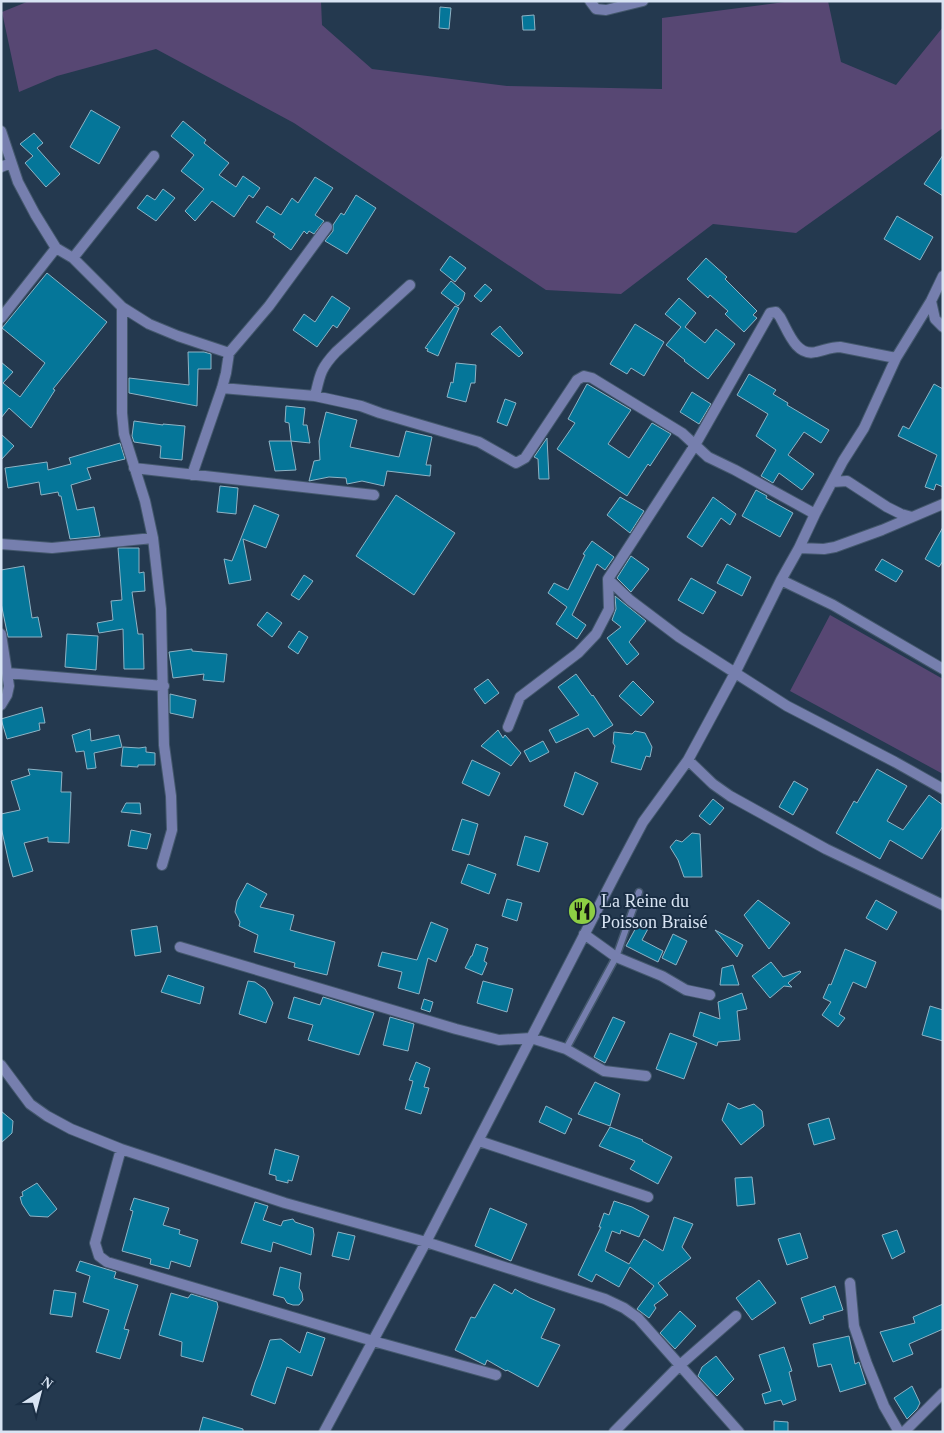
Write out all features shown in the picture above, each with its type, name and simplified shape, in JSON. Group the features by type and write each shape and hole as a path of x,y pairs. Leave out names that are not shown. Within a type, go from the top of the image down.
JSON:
{"street":[{"path":"590,1 596,9 606,10 643,1"},
{"path":"1,131 6,165 18,182 56,248 73,258 122,307 148,324 229,353"},
{"path":"73,258 154,156"},
{"path":"192,475 222,388 229,353 270,306 327,227"},
{"path":"1,318 56,248"},
{"path":"330,1429 373,1341 584,934 644,822 688,760 735,673 843,461 864,428 896,358 931,301 943,276"},
{"path":"315,396 321,371 325,363 410,285"},
{"path":"931,301 935,318 943,327"},
{"path":"122,307 122,413 124,434 145,501 153,538 162,609 164,745 171,796 172,830 162,865"},
{"path":"508,727 520,697 578,653 596,634 609,609 608,579 694,445 770,313 776,312 799,349 806,354 840,347 896,358"},
{"path":"222,388 315,396 361,406 380,414 479,442 516,463 525,458 577,380 584,376 592,378 682,433 708,457 815,514"},
{"path":"134,468 374,495"},
{"path":"832,482 847,481 887,507 912,517"},
{"path":"798,548 824,549 835,547 943,504"},
{"path":"1,544 52,548 153,538"},
{"path":"608,579 630,600 671,632 787,706 943,788"},
{"path":"781,580 833,605 943,669"},
{"path":"1,634 9,686 7,695 1,705"},
{"path":"6,673 164,686"},
{"path":"688,760 713,784 730,796 826,849 943,905"},
{"path":"584,934 616,957 662,976 686,990 710,995"},
{"path":"180,947 473,1034 499,1040 531,1038 566,1049 604,1070 646,1076"},
{"path":"1,1065 30,1104 47,1116 71,1129 121,1149 284,1203 426,1242 604,1299 624,1308 638,1318 739,1432"},
{"path":"478,1141 648,1197"},
{"path":"121,1149 95,1243 99,1256 107,1262 373,1341 496,1375"},
{"path":"850,1284 854,1326 884,1406 899,1432"},
{"path":"614,1432 680,1365 736,1316"},
{"path":"904,1432 943,1393"}],"lane":[{"path":"566,1049 616,957 639,892"}],"shaded area":[{"path":"29,1 321,1 322,25 372,69 507,86 662,89 662,18 792,1 828,1 841,62 896,85 943,27 943,128 796,233 713,224 621,294 546,290 294,123 156,49 57,76 19,92 2,12"},
{"path":"830,615 943,679 943,774 790,691"}],"building":[{"path":"440,7 451,8 449,29 439,28"},
{"path":"534,15 535,30 523,30 522,16"},
{"path":"91,110 120,127 99,164 70,147"},
{"path":"183,121 206,140 204,143 229,163 219,175 236,187 243,176 260,188 253,198 249,195 234,217 212,201 195,221 185,211 204,189 181,171 194,155 171,136"},
{"path":"34,133 43,143 37,148 60,174 46,187 25,163 33,156 20,144"},
{"path":"943,155 943,196 924,184"},
{"path":"315,177 333,188 315,215 324,221 314,234 309,231 307,234 304,231 291,250 273,237 275,234 256,222 267,206 281,215 292,198 298,203"},
{"path":"163,189 175,198 156,221 137,208 147,195 155,200"},
{"path":"356,195 376,208 347,254 325,241 333,231 333,225 341,213 344,215"},
{"path":"897,216 933,237 920,260 884,239"},
{"path":"450,256 466,268 455,282 440,270"},
{"path":"706,258 727,277 725,279 757,311 753,315 757,318 744,332 725,314 728,311 710,295 708,298 687,279"},
{"path":"47,273 107,322 53,389 55,390 31,428 9,408 1,418 1,362 13,372 3,383 20,397 45,363 2,328"},
{"path":"451,281 465,293 463,300 458,306 441,293"},
{"path":"485,284 492,290 481,302 474,296"},
{"path":"332,296 350,308 337,328 333,325 317,347 293,330 304,314 315,322"},
{"path":"679,298 696,313 685,327 705,343 716,329 735,344 708,379 666,345 681,327 665,314"},
{"path":"455,306 459,308 438,356 427,351 428,349 425,348"},
{"path":"635,324 664,342 644,376 631,368 627,374 610,364"},
{"path":"500,326 523,353 519,357 491,334"},
{"path":"188,352 211,354 211,369 198,369 197,406 129,393 129,378 189,385"},
{"path":"456,363 476,365 475,383 471,383 466,402 447,397 451,382 453,383"},
{"path":"749,374 776,390 773,394 788,403 787,405 829,430 821,443 804,432 788,455 814,474 802,490 779,473 773,483 761,476 776,450 756,436 768,414 737,395"},
{"path":"587,384 631,410 608,444 629,458 652,423 671,434 627,496 557,449 575,423 568,419"},
{"path":"934,384 943,389 943,487 936,484 934,490 925,487 937,455 898,436 903,426 909,429"},
{"path":"692,392 711,404 699,424 680,412"},
{"path":"505,399 516,403 507,426 497,422"},
{"path":"286,406 305,408 303,425 307,425 310,443 291,441 289,423 285,422"},
{"path":"326,412 357,420 350,447 399,457 406,431 432,437 426,465 431,465 430,476 387,471 384,486 362,481 347,484 346,478 329,477 309,481 314,461 320,460 319,441"},
{"path":"134,421 185,426 182,460 160,458 161,446 134,442 132,436"},
{"path":"1,434 14,446 1,460"},
{"path":"547,438 549,479 539,479 538,459 534,457"},
{"path":"269,441 291,441 296,470 275,471"},
{"path":"120,443 125,459 87,468 91,479 71,485 77,510 94,507 100,536 70,539 61,496 59,496 58,492 41,495 39,482 8,488 5,468 47,462 48,470 71,464 69,458"},
{"path":"220,486 238,488 236,514 217,512"},
{"path":"756,490 767,496 766,498 793,513 780,537 742,516"},
{"path":"396,495 455,533 414,595 356,556"},
{"path":"620,497 644,511 630,533 607,515"},
{"path":"713,497 736,514 730,525 721,518 702,547 687,537"},
{"path":"254,505 279,515 266,548 243,539 251,580 229,584 224,559 232,561"},
{"path":"943,527 943,561 939,567 925,559"},
{"path":"592,541 614,557 605,570 597,564 572,615 586,625 577,639 556,624 567,607 548,593 554,583 568,590 585,555 583,554"},
{"path":"118,548 139,548 139,573 144,572 145,591 132,592 138,634 143,634 144,669 124,669 123,629 99,633 97,623 113,620 111,601 122,600"},
{"path":"631,556 649,569 631,592 617,578"},
{"path":"882,559 903,571 896,582 875,570"},
{"path":"727,564 751,577 742,596 717,583"},
{"path":"24,566 32,618 38,617 42,637 8,637 1,603 1,570"},
{"path":"304,575 313,581 299,600 291,595"},
{"path":"691,578 716,592 703,614 678,600"},
{"path":"615,596 646,621 629,642 639,654 627,665 607,638 621,627 612,620 616,609"},
{"path":"267,612 282,623 272,637 257,625"},
{"path":"299,631 308,637 298,654 288,647"},
{"path":"67,634 98,636 96,670 65,667"},
{"path":"192,649 192,651 227,654 224,682 203,680 204,674 173,678 169,652"},
{"path":"576,674 613,725 594,737 588,728 556,743 549,730 579,715 558,687"},
{"path":"488,679 499,693 485,704 474,689"},
{"path":"633,681 654,702 641,716 619,696"},
{"path":"170,694 196,700 193,718 170,713"},
{"path":"42,707 45,723 39,723 40,730 7,739 1,719"},
{"path":"90,729 91,741 119,735 122,747 94,753 96,768 87,769 84,751 76,752 72,735"},
{"path":"498,730 503,738 505,735 521,753 511,766 481,746"},
{"path":"635,731 645,733 652,747 650,757 646,756 641,770 611,762 615,746 613,743 614,732 632,734"},
{"path":"543,741 549,752 530,762 524,751"},
{"path":"123,747 146,747 146,752 155,753 155,765 121,766"},
{"path":"472,760 500,773 489,796 462,783"},
{"path":"28,769 62,772 61,792 71,792 69,843 48,842 48,837 24,843 33,871 13,877 1,827 1,814 20,810 11,781 30,775"},
{"path":"877,769 907,786 887,821 903,830 929,795 943,805 943,826 922,859 890,840 880,859 836,833 854,801 857,803"},
{"path":"575,772 598,783 583,815 564,806"},
{"path":"794,781 808,789 793,815 779,807"},
{"path":"713,799 724,808 710,825 699,816"},
{"path":"126,803 140,803 141,814 121,812"},
{"path":"462,819 478,824 469,855 452,850"},
{"path":"131,830 151,834 147,849 128,846"},
{"path":"692,833 700,834 702,877 684,877 678,860 670,847 676,840 682,842"},
{"path":"525,836 548,843 539,872 517,865"},
{"path":"468,864 496,874 489,894 461,883"},
{"path":"247,883 267,894 260,907 294,915 290,930 335,942 327,975 294,967 295,963 254,952 258,935 239,926 240,922 235,912 237,901"},
{"path":"507,899 522,903 517,921 502,916"},
{"path":"758,900 790,923 769,949 744,915"},
{"path":"876,900 897,912 887,930 866,918"},
{"path":"431,922 448,929 436,962 428,958 419,994 398,988 402,972 378,966 382,952 417,960"},
{"path":"639,922 649,927 642,940 663,951 658,962 626,946"},
{"path":"157,926 161,952 135,956 131,930"},
{"path":"715,930 743,945 737,957"},
{"path":"673,934 687,941 676,965 662,958"},
{"path":"476,944 488,948 484,961 487,963 482,975 465,968"},
{"path":"845,949 876,962 866,988 853,982 839,1014 845,1018 838,1027 822,1015 831,1002 823,998 829,984 831,985"},
{"path":"771,962 783,977 801,972 788,983 792,987 784,986 770,998 752,976"},
{"path":"733,965 739,985 720,985 722,968"},
{"path":"168,975 204,987 200,1004 161,992"},
{"path":"248,981 255,982 265,989 273,1003 266,1023 239,1014"},
{"path":"483,981 513,989 507,1012 477,1003"},
{"path":"742,993 747,1009 737,1011 740,1040 718,1042 717,1046 693,1036 700,1012 720,1019 718,1002"},
{"path":"294,997 320,1005 323,997 374,1013 359,1055 308,1040 313,1025 288,1018"},
{"path":"424,999 433,1002 430,1012 421,1009"},
{"path":"930,1006 943,1010 943,1041 922,1035"},
{"path":"390,1017 414,1024 408,1051 383,1045"},
{"path":"613,1017 625,1022 605,1063 594,1057"},
{"path":"670,1033 697,1043 684,1079 656,1069"},
{"path":"416,1062 430,1068 424,1087 429,1088 421,1114 405,1109 413,1081 409,1080"},
{"path":"595,1082 620,1094 610,1126 578,1114"},
{"path":"728,1103 739,1109 754,1104 762,1111 764,1126 741,1145 722,1120"},
{"path":"546,1106 572,1119 565,1134 539,1122"},
{"path":"1,1111 13,1121 12,1133 1,1143"},
{"path":"829,1118 835,1139 814,1145 808,1124"},
{"path":"610,1127 643,1140 672,1157 658,1184 630,1169 635,1161 599,1146"},
{"path":"275,1149 299,1156 292,1181 288,1180 288,1183 276,1180 276,1176 269,1174"},
{"path":"752,1177 755,1204 737,1206 735,1178"},
{"path":"37,1183 57,1209 48,1217 30,1216 22,1204 20,1197 23,1196 22,1192"},
{"path":"134,1198 169,1208 163,1225 180,1230 179,1234 198,1240 190,1267 171,1261 169,1269 150,1264 151,1259 122,1251 133,1211 130,1210"},
{"path":"614,1201 632,1207 649,1216 639,1237 621,1230 620,1234 612,1231 605,1251 629,1264 644,1239 663,1251 674,1217 693,1224 682,1247 691,1258 658,1283 668,1295 654,1305 656,1308 649,1318 637,1309 654,1286 630,1267 619,1287 596,1274 592,1282 578,1275 601,1227 599,1227 604,1213 609,1215"},
{"path":"255,1202 268,1206 263,1220 281,1226 283,1221 293,1219 295,1222 313,1228 314,1235 311,1255 273,1242 271,1252 241,1243"},
{"path":"490,1208 527,1224 511,1261 475,1246"},
{"path":"897,1230 905,1252 892,1259 882,1235"},
{"path":"338,1232 355,1236 349,1260 332,1256"},
{"path":"800,1233 808,1258 787,1265 778,1239"},
{"path":"80,1261 116,1272 114,1278 138,1285 124,1329 129,1330 120,1359 96,1352 109,1310 83,1302 90,1276 76,1271"},
{"path":"280,1267 301,1273 299,1288 303,1300 299,1305 287,1303 284,1298 273,1295"},
{"path":"759,1280 776,1303 752,1320 736,1298"},
{"path":"494,1284 512,1294 515,1289 555,1309 541,1338 560,1345 538,1387 487,1360 485,1365 455,1350 471,1317 475,1318"},
{"path":"835,1286 843,1310 823,1316 824,1319 810,1324 801,1298"},
{"path":"54,1290 76,1293 72,1317 50,1314"},
{"path":"171,1293 188,1298 191,1294 217,1302 218,1307 203,1362 181,1356 182,1342 159,1335"},
{"path":"943,1304 943,1329 909,1344 913,1354 893,1362 880,1332 915,1323 913,1317"},
{"path":"680,1311 696,1326 675,1349 660,1333"},
{"path":"307,1332 325,1338 312,1376 287,1367 275,1404 251,1395 270,1340 281,1339 300,1353"},
{"path":"849,1336 855,1364 859,1362 866,1384 840,1392 831,1364 818,1367 813,1344"},
{"path":"784,1347 792,1371 789,1372 796,1400 783,1405 781,1400 765,1404 762,1394 771,1391 759,1355"},
{"path":"716,1356 734,1379 717,1396 698,1376 702,1367"},
{"path":"912,1386 920,1403 907,1419 894,1398"},
{"path":"203,1417 243,1429 243,1432 199,1432"},
{"path":"774,1421 788,1422 788,1432 774,1432"}],"place":[{"name":"La Reine du Poisson Braisé","path":"582,911"}]}
